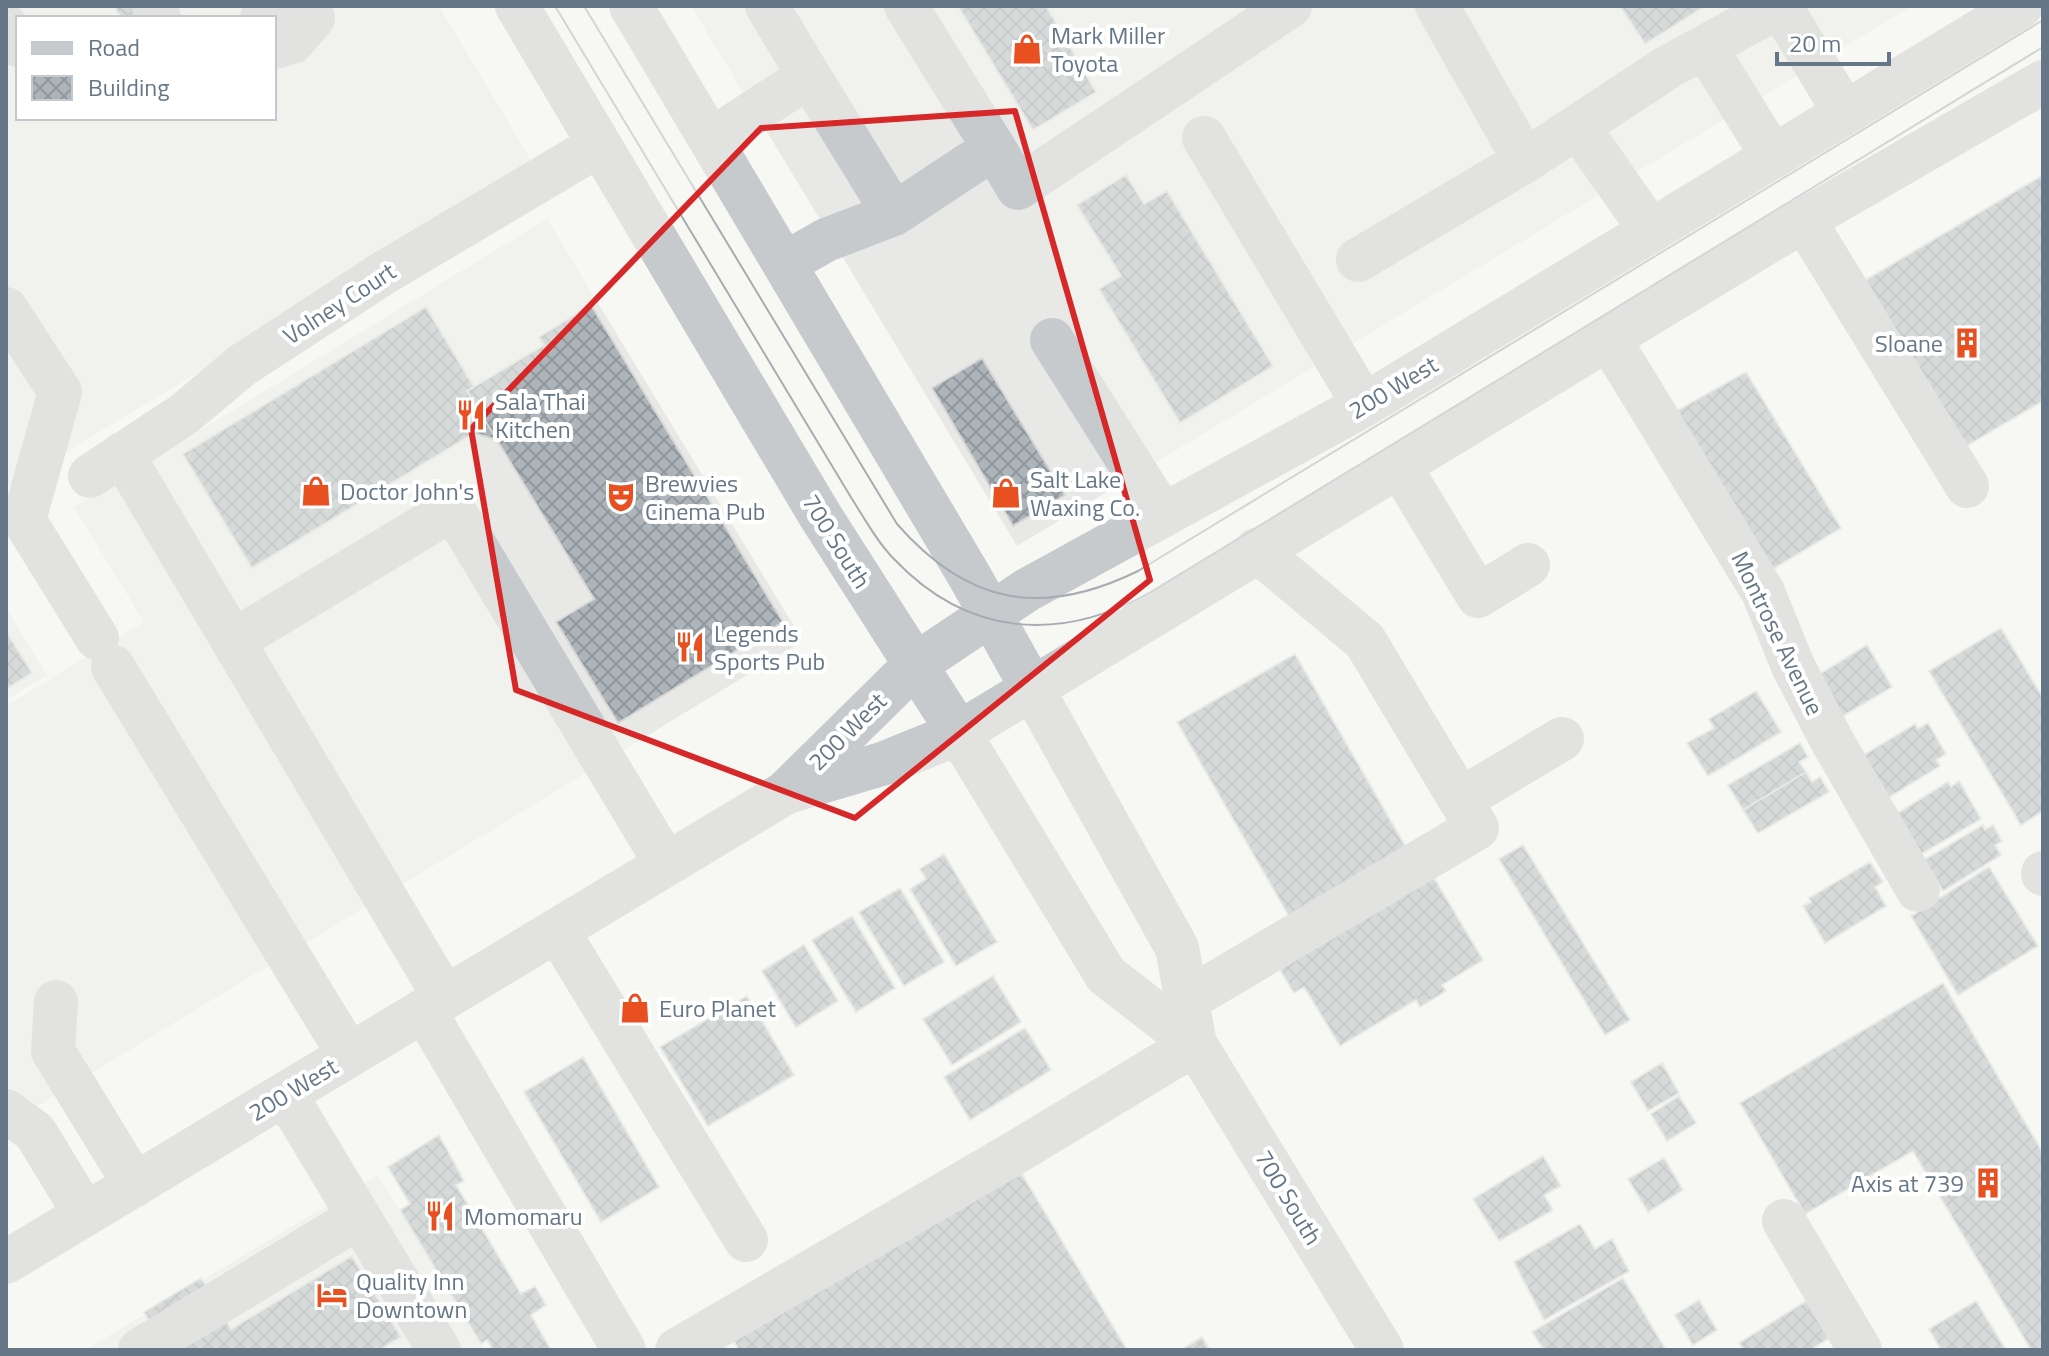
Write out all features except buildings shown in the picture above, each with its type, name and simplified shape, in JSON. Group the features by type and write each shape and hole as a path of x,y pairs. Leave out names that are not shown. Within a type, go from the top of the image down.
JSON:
{"street":[{"name":"700 South","path":"517,6 821,517 959,733 1106,975 1195,1044 1382,1350"},
{"name":"700 South","path":"631,6 1033,686 1177,948 1195,1044"},
{"path":"767,6 894,214"},
{"path":"906,6 1018,188 1290,6"},
{"path":"1437,6 1525,161"},
{"path":"1358,260 1525,161 1705,47 1780,6 1845,113"},
{"name":"200 West","path":"6,1262 785,793 915,665 990,613 1162,514 1364,405 2021,6"},
{"path":"276,36 313,10"},
{"path":"276,46 292,42 313,10"},
{"path":"1705,47 1773,157"},
{"path":"711,140 809,76"},
{"name":"200 West","path":"785,793 885,763 959,733 1804,220 2043,82"},
{"path":"1578,127 1651,231"},
{"path":"1204,138 1364,405"},
{"name":"Volney Court","path":"233,641 106,465 184,414 241,366 382,274 599,145"},
{"path":"784,264 826,240 894,214 994,148"},
{"path":"1804,220 1967,486"},
{"path":"6,309 60,392 24,520 349,1055"},
{"name":"Montrose Avenue","path":"1609,339 1763,592 1793,666 1918,890"},
{"path":"1052,340 1162,514"},
{"path":"1399,465 1478,596 1528,565"},
{"path":"624,1350 233,641 453,509 666,864"},
{"path":"1256,550 1365,641 1468,814"},
{"path":"1187,1000 1468,814 1562,739"},
{"path":"557,930 746,1240"},
{"path":"56,1002 53,1051 135,1185"},
{"path":"677,1350 1195,1044"},
{"path":"285,1094 439,1350"},
{"path":"6,1111 35,1132 85,1214"},
{"path":"140,1350 359,1217"},
{"path":"1784,1221 1860,1350"}],"highlighted area":[{"path":"1015,111 1150,580 855,818 516,690 471,429 761,128"}],"shaded area":[{"path":"6,6 439,6 536,169 6,488"},
{"path":"691,6 1912,6 1017,546"},
{"path":"547,219 803,641 6,1125 6,706 144,622 74,507"},
{"path":"6,608 47,675 6,700"},
{"path":"378,1175 483,1350 85,1350"}],"tram line":[{"path":"555,6 882,545 923,585 953,604 984,617 1016,624 1049,625 1083,619 1151,592 2043,47"},
{"path":"584,6 897,524 951,572 979,587 1008,596 1038,598 1070,595 1103,586 1138,571 2043,20"}],"place":[{"name":"Mark Miller Toyota","path":"1027,49"},
{"name":"Sloane","path":"1967,343"},
{"name":"Sala Thai Kitchen","path":"471,415"},
{"name":"Doctor John's","path":"316,491"},
{"name":"Salt Lake Waxing Co.","path":"1006,493"},
{"name":"Brewvies Cinema Pub","path":"621,497"},
{"name":"Legends Sports Pub","path":"690,647"},
{"name":"Euro Planet","path":"635,1008"},
{"name":"Axis at 739","path":"1988,1183"},
{"name":"Momomaru","path":"440,1216"},
{"name":"Quality Inn Downtown","path":"332,1295"}]}
